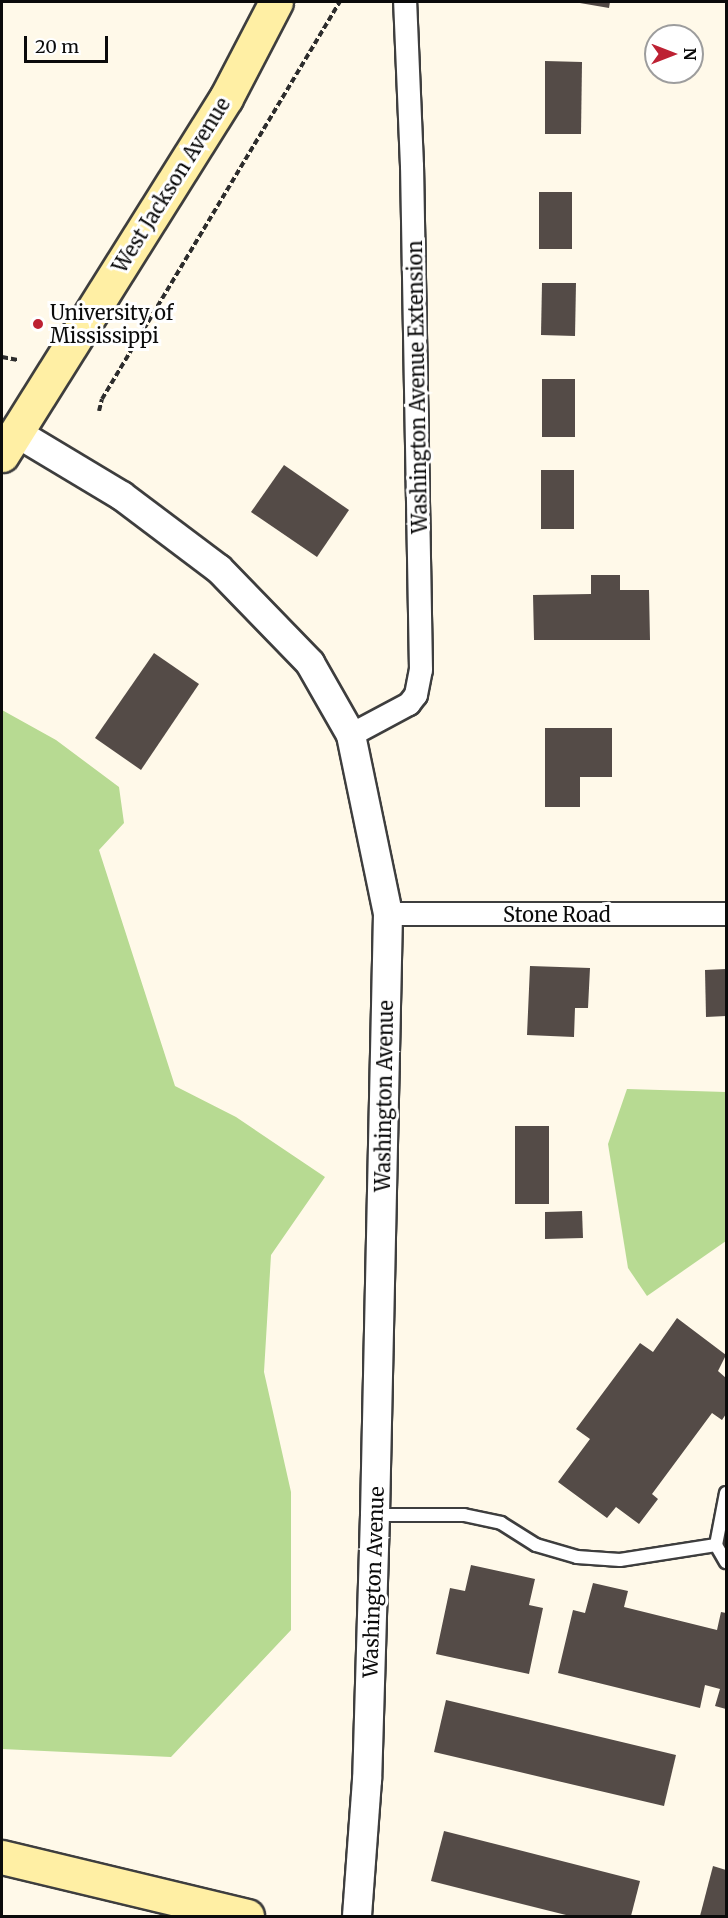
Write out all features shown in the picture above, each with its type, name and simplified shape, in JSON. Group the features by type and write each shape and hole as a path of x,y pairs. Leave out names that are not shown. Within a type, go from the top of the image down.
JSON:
{"main road":[{"name":"West Jackson Avenue","path":"7,437 226,98 276,2"},
{"path":"2,1857 247,1917"}],"street":[{"name":"Washington Avenue Extension","path":"351,735 409,704 416,695 421,670 412,166 405,2"},
{"name":"Washington Avenue","path":"7,437 122,496 219,569 310,663 351,735 388,914 367,1780 357,1917"},
{"name":"Stone Road","path":"388,914 726,914"}],"lane":[{"path":"726,1493 716,1545 726,1562"},
{"path":"375,1515 464,1515 501,1523 536,1545 577,1557 620,1560 716,1545"}],"path":[{"path":"99,411 102,399 340,2"},
{"path":"2,357 18,360"}],"green space":[{"path":"2,710 56,740 119,787 124,823 99,850 175,1086 236,1117 325,1177 271,1255 264,1372 291,1492 291,1630 171,1757 2,1749"},
{"path":"627,1089 726,1092 726,1241 647,1296 628,1268 608,1144"}],"building":[{"path":"574,2 610,2 609,8"},
{"path":"545,61 582,62 581,134 545,134"},
{"path":"539,192 572,192 572,249 539,249"},
{"path":"542,283 576,283 575,336 541,335"},
{"path":"542,379 575,379 575,437 542,437"},
{"path":"284,465 349,510 317,557 251,512"},
{"path":"541,470 574,470 574,529 541,529"},
{"path":"591,575 620,575 620,590 649,590 650,640 534,640 533,595 591,594"},
{"path":"154,653 199,684 141,770 95,738"},
{"path":"545,728 612,728 612,777 580,777 580,807 545,807"},
{"path":"530,966 590,968 588,1008 575,1008 574,1037 527,1035"},
{"path":"726,969 726,1016 706,1017 705,970"},
{"path":"515,1126 549,1126 549,1204 515,1204"},
{"path":"582,1211 583,1238 545,1239 545,1212"},
{"path":"677,1318 726,1355 718,1371 726,1378 726,1414 722,1420 712,1413 652,1494 658,1499 639,1524 616,1507 607,1518 558,1482 590,1439 576,1429 640,1343 653,1352"},
{"path":"471,1565 535,1579 529,1605 543,1608 529,1674 436,1654 450,1588 465,1591"},
{"path":"593,1583 628,1591 624,1607 717,1630 721,1612 726,1613 726,1709 715,1706 720,1689 705,1685 700,1708 558,1673 573,1610 585,1613"},
{"path":"446,1700 676,1755 664,1806 434,1752"},
{"path":"444,1831 640,1881 631,1916 570,1916 431,1881"},
{"path":"713,1866 726,1870 726,1916 700,1916"}],"place":[{"name":"University of Mississippi","path":"38,324"}]}
